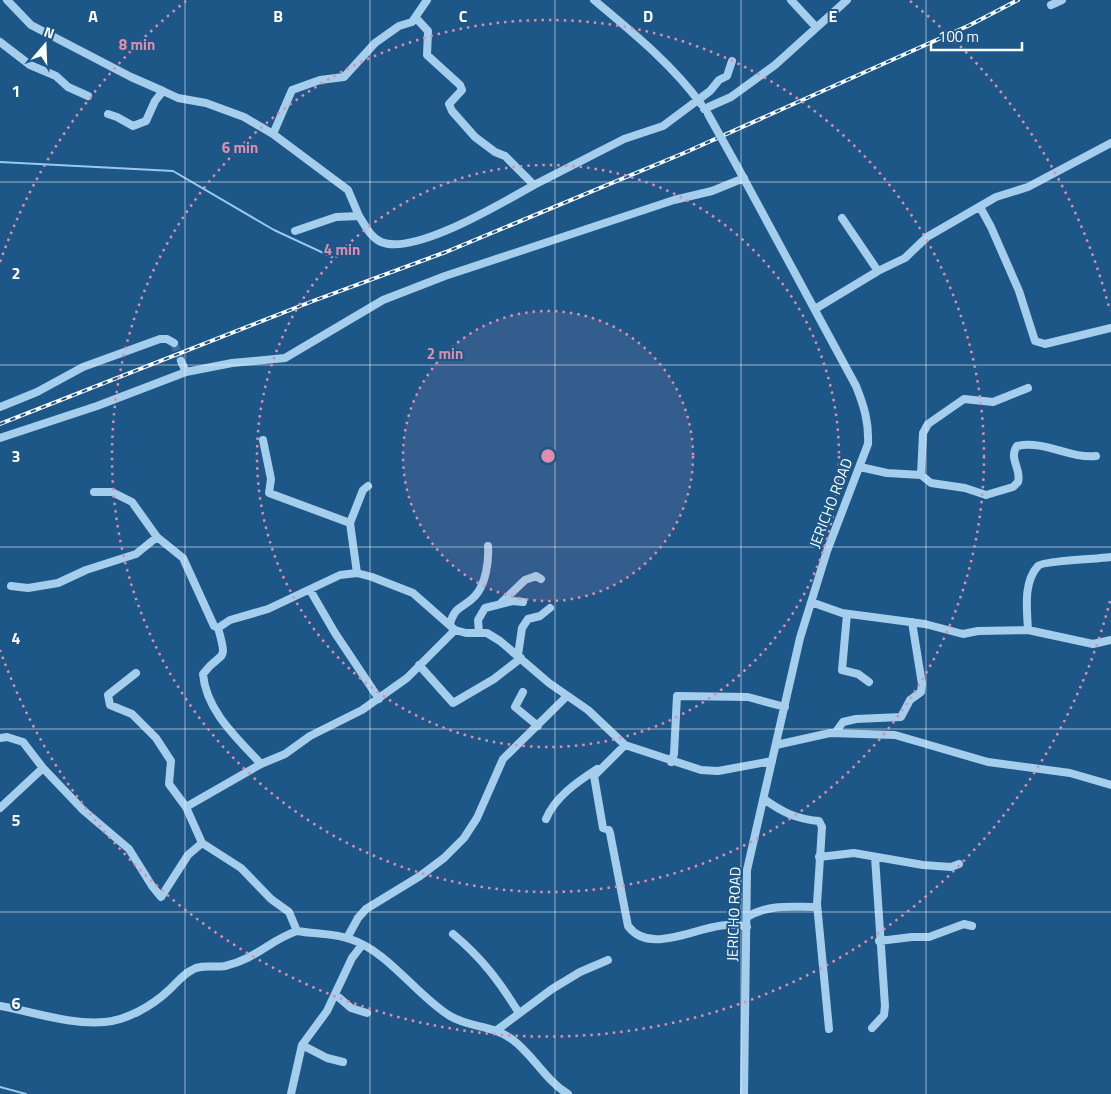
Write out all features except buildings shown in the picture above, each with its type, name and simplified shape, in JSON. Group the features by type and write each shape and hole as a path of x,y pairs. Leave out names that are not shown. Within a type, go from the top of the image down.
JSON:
{"street":[{"path":"7,0 31,25 119,69 131,77 178,98 206,103 236,114 273,134 348,190 359,216 375,238 390,244 401,244 443,232 624,139 663,126 698,100 719,80 727,76 732,60"},
{"path":"273,134 292,90 320,80 344,77 375,43 416,18 427,0"},
{"name":"JERICHO ROAD","path":"594,0 652,50 706,111 856,386 865,410 868,428 868,444 827,551 800,638 747,870 744,1094"},
{"path":"791,0 816,27"},
{"path":"706,111 731,98 775,65 847,0"},
{"path":"1051,6 1062,0"},
{"path":"416,18 428,31 427,55 460,85 462,90 449,104 452,112 475,137 495,152 505,156 534,185"},
{"path":"0,42 30,65 56,76 68,87 88,96"},
{"path":"108,114 133,126 146,122 155,101 163,91"},
{"path":"815,309 878,270 905,258 927,237 996,197 1028,187 1111,143"},
{"path":"0,438 97,406 186,372 232,363 285,358 383,300 445,276 674,200 712,191 744,178"},
{"path":"980,206 1018,291 1035,341 1045,344 1111,328"},
{"path":"295,231 336,217 359,216"},
{"path":"842,218 878,270"},
{"path":"0,407 37,392 83,367 160,339 167,339 174,343"},
{"path":"180,361 186,372"},
{"path":"920,475 924,432 928,424 964,399 992,402 1028,388"},
{"path":"263,440 271,479 270,494 350,523"},
{"path":"860,466 886,473 920,475 931,483 965,488 986,495 1013,487 1018,482 1018,472 1013,459 1017,446 1036,444 1078,457 1096,456"},
{"path":"357,574 350,523 363,490 368,486"},
{"path":"94,492 112,492 132,502 157,537 183,558 211,624 218,628 224,649 222,657 203,674 209,698 221,720 261,764"},
{"path":"11,586 28,588 58,583 86,570 136,554 157,537"},
{"path":"186,807 261,764 284,754 310,736 362,710 407,678 452,627 454,611 476,595 487,568 488,546"},
{"path":"1028,630 1028,595 1031,580 1039,565 1046,562 1082,561 1111,557"},
{"path":"218,628 230,620 268,609 340,575 357,574 405,588 452,627 466,633 487,633 500,641 549,683 588,710 625,745 671,762 710,771 772,761"},
{"path":"500,604 525,580 536,576 541,579"},
{"path":"310,590 339,639 379,699"},
{"path":"479,632 478,620 485,608 500,604 523,602"},
{"path":"812,602 847,614 912,622 963,634 978,631 1028,630 1093,644 1111,640"},
{"path":"419,665 453,703 494,679 519,657 522,628 528,619 540,616 550,608"},
{"path":"847,614 842,670 858,674 869,682"},
{"path":"835,733 843,722 856,719 901,717 910,700 921,692 922,684 912,622"},
{"path":"136,673 112,692 108,700 113,708 132,714 156,738 171,762 169,784 186,807 202,843 241,868 271,899 289,912 297,931"},
{"path":"523,692 515,707 538,726"},
{"path":"347,938 362,912 420,876 444,858 464,838 477,818 504,759 567,696"},
{"path":"671,762 674,754 677,696 748,697 785,707"},
{"path":"776,745 814,735 835,733 894,735 988,762 1070,773 1111,785"},
{"path":"0,738 7,737 23,742 43,768 83,810 129,849 161,897 188,856 202,843"},
{"path":"625,745 594,776 603,828 610,833 628,926 632,932 651,940 663,939 723,924 737,924 747,927"},
{"path":"546,820 557,801 573,786 607,763"},
{"path":"0,808 43,768"},
{"path":"764,799 785,814 819,821 822,827 817,904 828,1029"},
{"path":"819,856 854,853 923,865 951,867 959,864"},
{"path":"872,1028 884,1015 876,857"},
{"path":"746,917 772,906 814,906 817,904"},
{"path":"880,941 930,937 964,924 972,926"},
{"path":"0,1006 77,1021 107,1022 133,1014 160,999 192,969 225,966 256,956 275,941 297,931 347,938 362,945 409,980 447,1014 461,1021 496,1030 525,1050 568,1094"},
{"path":"453,934 476,953 495,976 519,1013"},
{"path":"291,1094 302,1045 336,995 352,958 362,945"},
{"path":"496,1030 580,972 608,960"},
{"path":"336,995 351,1008 366,1013"},
{"path":"302,1045 322,1055 343,1062"}],"waterway":[{"path":"0,162 173,171 274,230 332,257"},
{"path":"0,1087 26,1094"}],"tunnel":[{"path":"174,343 181,361"}],"railway":[{"path":"0,424 313,301 446,252 684,153 970,25 1018,0"}]}
